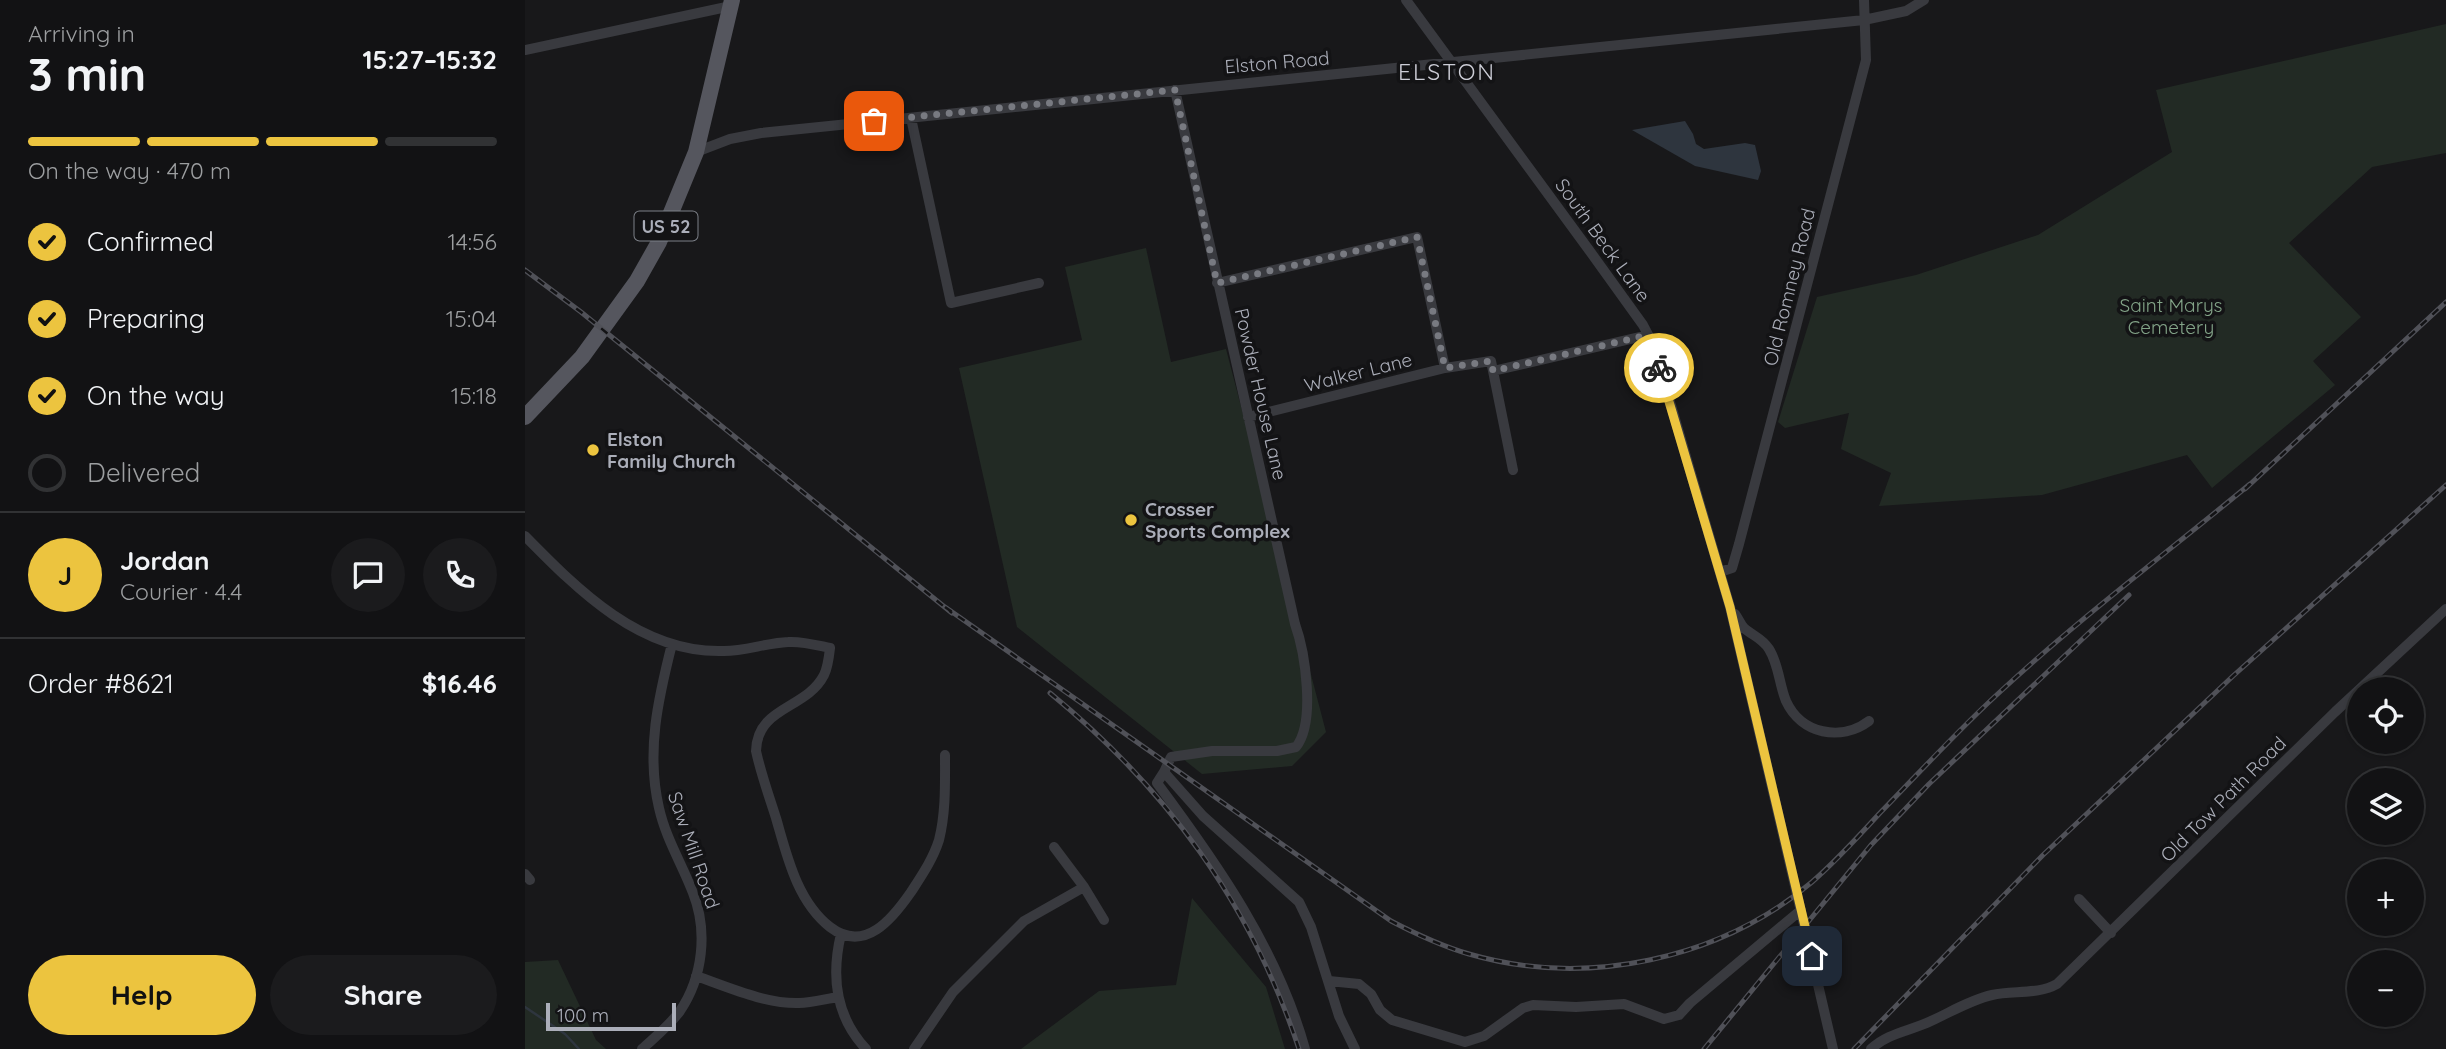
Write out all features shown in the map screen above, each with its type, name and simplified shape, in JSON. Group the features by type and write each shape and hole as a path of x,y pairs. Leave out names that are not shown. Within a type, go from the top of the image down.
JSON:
{"main road":[{"name":"US 52","path":"525,416 582,356 627,295 659,242 696,152 731,3"}],"street":[{"name":"South Beck Lane","path":"1406,0 1648,335 1730,607 1833,1049"},
{"name":"Old Romney Road","path":"1720,572 1732,568 1773,421 1866,60 1864,0"},
{"name":"Elston Road","path":"696,152 730,139 761,133 1864,20 1906,11 1924,0"},
{"path":"525,50 731,3"},
{"name":"Powder House Lane","path":"1164,772 1171,757 1212,751 1277,751 1296,747 1303,733 1307,682 1300,639 1175,90"},
{"path":"911,118 951,303 1039,283"},
{"path":"1217,283 1417,237 1445,368"},
{"path":"1513,470 1493,371 1648,335"},
{"name":"Walker Lane","path":"1248,417 1445,368 1491,361 1493,371"},
{"path":"525,536 560,572 616,617 635,629 672,644 716,651 787,642 830,648 826,672 821,680 801,700 766,722 759,731 757,751 795,878 821,919 841,934 859,936 883,926 897,913 926,869 935,851 940,831 946,754"},
{"path":"1730,607 1744,628 1762,639 1770,651 1787,703 1801,720 1817,730 1831,734 1848,732 1869,721"},
{"name":"Old Tow Path Road","path":"1871,1049 1892,1035 1927,1023 1977,999 2004,992 2050,988 2063,979 2335,712 2446,609"},
{"name":"Saw Mill Road","path":"647,1048 679,1013 696,976 702,947 699,913 692,890 665,830 653,767 656,714 672,644"},
{"path":"1305,1049 1284,992 1246,912 1210,855 1157,783 1164,772 1203,816 1299,902 1311,927 1339,1016 1355,1049"},
{"path":"1054,847 1084,887 1104,920"},
{"path":"914,1049 953,992 1024,920 1084,887"},
{"path":"2079,899 2111,933"},
{"path":"1329,981 1359,984 1392,1020 1465,1042 1485,1036 1523,1008 1533,1005 1576,1007 1624,1004 1656,1017 1671,1019 1801,910"},
{"path":"841,934 835,975 838,997 851,1032 866,1049"},
{"path":"696,976 788,1003 808,1003 838,997"}],"green space":[{"name":"Saint Marys Cemetery","path":"2446,24 2446,153 2372,167 2289,243 2361,317 2313,361 2335,385 2212,488 2187,455 2042,495 1879,506 1891,473 1841,449 1849,413 1785,428 1778,422 1817,297 1916,275 2038,235 2172,152 2156,90"},
{"name":"Crosser Sports Complex","path":"1146,248 1171,362 1226,349 1326,732 1292,766 1202,774 1017,627 959,368 1082,340 1065,267"},
{"path":"1192,898 1266,987 1285,1049 1021,1049 1099,991 1176,985"},
{"path":"558,960 596,1040 606,1049 525,1049 525,962"}],"shaded area":[{"path":"1685,121 1696,144 1704,149 1745,143 1755,145 1761,171 1758,180 1695,166 1632,130"}],"waterway":[{"path":"525,1007 565,1034 579,1049"}],"railway":[{"path":"525,270 581,312 952,613"},
{"path":"2245,489 2446,302"},
{"path":"945,607 1391,921 1469,954 1514,964 1559,968 1604,967 1650,960 1693,948 1736,931 1775,909 1812,882 2002,690 2250,484"},
{"path":"1854,1049 2043,855 2233,676 2446,485"},
{"path":"1704,1049 1871,845 1929,784 2129,595"},
{"path":"1050,693 1132,769 1168,810 1200,853 1230,898 1256,946 1299,1049"}],"way so far":[{"path":"874,121 1175,90 1217,283 1417,237 1445,368 1491,361 1493,371 1648,335 1659,368"}],"place":[{"name":"Elston Family Church","path":"593,450"},
{"name":"Crosser Sports Complex","path":"1131,520"}],"district":[{"name":"ELSTON","path":"1447,71"}],"route":[{"path":"1659,368 1730,607 1812,956"}]}
